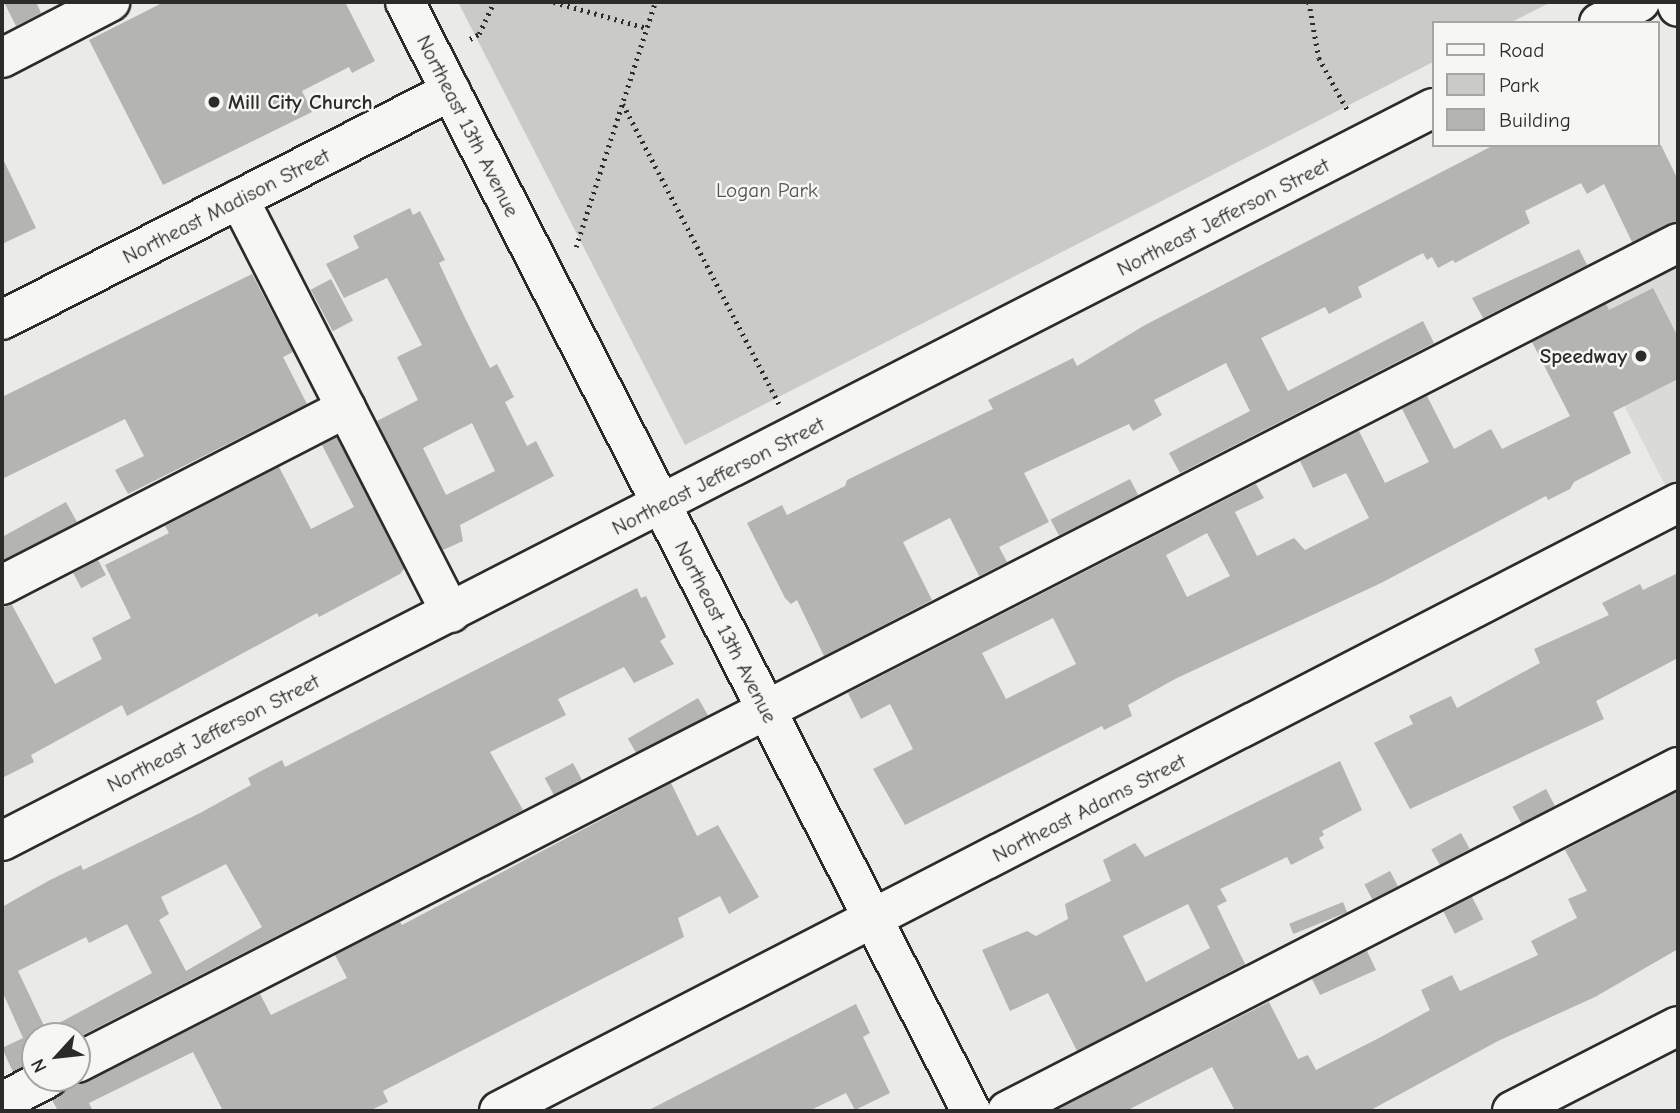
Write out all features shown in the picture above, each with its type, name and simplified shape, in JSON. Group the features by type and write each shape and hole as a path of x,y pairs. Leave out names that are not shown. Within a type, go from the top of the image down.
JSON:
{"street":[{"path":"2,58 110,2"},
{"name":"Northeast 13th Avenue","path":"405,2 971,1111"},
{"path":"1603,21 1640,2"},
{"path":"1675,2 1678,7"},
{"name":"Northeast Madison Street","path":"2,320 451,91"},
{"name":"Northeast Jefferson Street","path":"2,841 662,506 1432,109"},
{"path":"239,199 451,613"},
{"path":"91,1056 1678,243"},
{"path":"2,585 346,408"},
{"name":"Northeast Adams Street","path":"499,1111 1678,503"},
{"path":"1007,1111 1678,767"},
{"path":"1512,1111 1678,1026"},
{"path":"2,1101 21,1092"}],"path":[{"path":"470,39 479,34 494,2"},
{"path":"557,2 647,28"},
{"path":"576,247 655,2"},
{"path":"1309,2 1319,58 1348,111"},
{"path":"623,104 779,404"}],"shaded area":[{"path":"1678,248 1678,485 1668,491 1571,302"}],"green space":[{"name":"Logan Park","path":"458,2 1551,2 1514,21 1432,21 1432,63 685,445"}],"building":[{"path":"4,2 36,2 41,13 16,26"},
{"name":"Mill City Church","path":"164,2 345,2 375,61 352,73 349,67 302,91 312,112 163,185 89,40"},
{"path":"1661,145 1678,180 1678,221 1632,242 1604,184 1587,194 1581,183 1525,211 1530,223 1455,263 1453,260 1438,268 1432,257 1427,260 1423,253 1358,287 1362,297 1329,314 1325,307 1261,338 1288,391 1423,321 1434,343 1180,473 1169,453 1250,411 1226,363 1154,400 1162,415 1133,431 1129,424 1024,473 1049,522 999,547 1007,562 979,576 950,518 903,542 932,600 824,656 797,600 791,604 785,598 747,523 782,505 787,515 845,486 847,480 993,409 988,400 1073,358 1077,366 1145,325 1490,147"},
{"path":"2,157 36,228 2,244"},
{"path":"410,208 413,215 420,211 445,260 439,263 490,368 497,364 514,397 505,402 527,446 536,441 554,476 460,525 463,541 443,550 377,421 418,400 397,357 422,345 387,278 344,298 326,264 359,248 353,236","holes":["472,423 495,471 446,495 423,448"]},
{"path":"1579,249 1587,265 1483,318 1472,298"},
{"path":"252,274 293,352 283,357 307,404 128,494 115,470 144,456 125,419 2,479 2,397"},
{"path":"331,279 353,320 333,331 311,290"},
{"path":"1653,288 1678,337 1678,379 1613,412 1631,453 1574,482 1570,489 1548,500 1546,496 1381,583 1177,678 1128,705 1132,716 1104,730 1102,726 905,825 873,769 913,749 890,704 861,719 848,693 1256,484 1264,498 1235,512 1257,556 1294,538 1305,550 1369,518 1346,473 1313,488 1300,461 1359,431 1385,483 1429,462 1402,409 1427,396 1454,449 1491,429 1502,449 1570,416 1532,342 1606,304 1609,310","holes":["1207,533 1230,576 1187,597 1166,555","1053,618 1076,664 1006,699 982,653"]},
{"path":"337,437 404,569 400,574 319,617 317,613 127,716 122,705 31,755 34,762 2,778 2,607 12,605 55,684 102,659 92,638 131,618 105,565 169,533 165,526 279,467 311,529 354,507 322,445"},
{"path":"1130,479 1138,495 1059,535 1051,519"},
{"path":"66,502 77,522 2,561 2,537"},
{"path":"98,560 106,575 81,588 73,573"},
{"path":"1678,573 1678,658 1596,701 1604,719 1410,809 1374,743 1413,724 1409,716 1451,696 1457,708 1540,663 1534,649 1609,615 1602,603 1640,584 1643,590"},
{"path":"637,588 641,598 646,596 666,637 660,641 674,664 634,683 624,667 558,699 566,715 490,752 523,810 91,1031 91,1022 61,1022 152,973 127,924 89,943 86,937 18,971 42,1022 21,1022 21,1034 2,991 2,907 81,865 83,870 200,813 251,785 248,778 282,760 285,767","holes":["226,864 262,927 186,971 159,920 169,914 161,897"]},
{"path":"698,698 708,715 638,756 628,738"},
{"path":"1340,761 1362,810 1322,831 1324,835 1319,838 1324,848 1291,865 1287,857 1220,889 1227,901 1217,906 1245,964 1077,1051 1048,993 1010,1011 982,950 1027,931 1036,936 1068,919 1065,904 1111,881 1103,860 1135,843 1145,857","holes":["1188,904 1210,948 1146,982 1123,936"]},
{"path":"573,763 582,780 554,795 545,778"},
{"path":"671,783 697,836 718,825 759,897 729,914 720,896 678,918 684,937 383,1091 388,1102 369,1111 223,1111 193,1052 89,1103 93,1111 58,1111 52,1100 60,1092 91,1092 91,1080 260,994 271,1015 347,978 335,955 400,922 402,925"},
{"path":"1546,789 1555,806 1521,824 1512,807"},
{"path":"1678,791 1678,949 1595,997 1498,1041 1369,1111 1235,1111 1212,1067 1126,1111 1054,1111 1269,1002 1298,1059 1308,1055 1316,1070 1379,1038 1430,1010 1421,990 1452,975 1460,991 1538,955 1531,941 1577,918 1568,899 1587,891 1565,850"},
{"path":"1461,833 1470,849 1440,865 1431,849"},
{"path":"1390,871 1398,886 1372,900 1364,885"},
{"path":"1472,897 1483,919 1455,934 1443,912"},
{"path":"1343,902 1347,912 1293,934 1289,924"},
{"path":"1367,951 1376,970 1320,995 1312,979"},
{"path":"856,1004 870,1033 863,1037 890,1093 855,1110 846,1093 809,1111 647,1111"},
{"path":"21,1039 21,1068 13,1072 2,1048"}],"place":[{"name":"Mill City Church","path":"214,102"},
{"name":"Speedway","path":"1641,356"}]}
